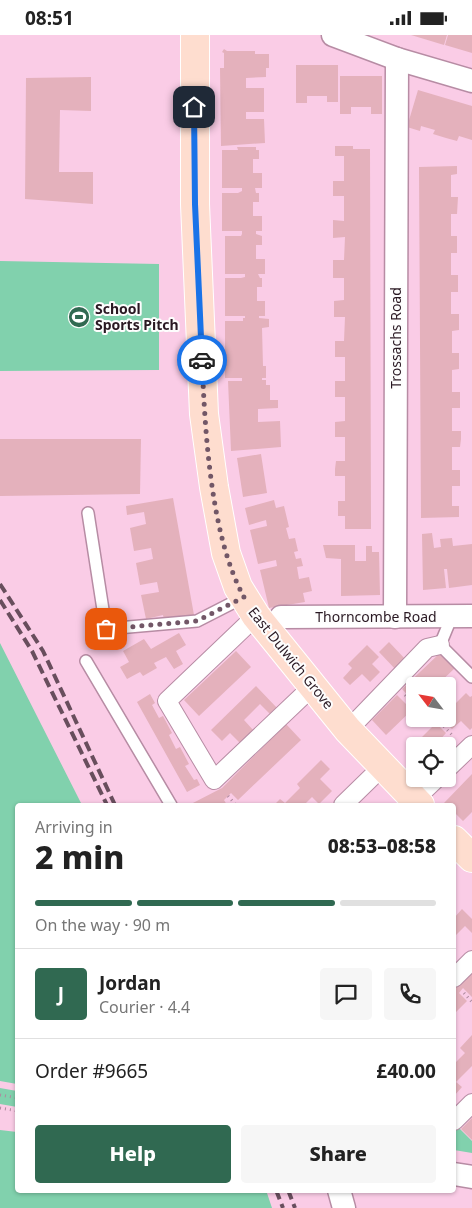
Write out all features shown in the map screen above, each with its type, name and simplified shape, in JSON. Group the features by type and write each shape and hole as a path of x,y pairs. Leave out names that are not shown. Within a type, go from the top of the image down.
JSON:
{"main road":[{"name":"East Dulwich Grove","path":"195,35 195,204 204,414 220,527 232,572 313,686 348,730 417,802"}],"street":[{"path":"333,35 397,59 472,81"},
{"name":"Trossachs Road","path":"395,617 397,59"},
{"name":"Thorncombe Road","path":"260,610 395,617 462,616"},
{"path":"260,610 168,701 214,779 313,686"},
{"path":"348,730 427,648 440,645"},
{"path":"456,760 469,748"},
{"path":"345,803 383,765"},
{"path":"417,802 429,787"},
{"path":"457,984 472,960"},
{"path":"456,1119 472,1103"},
{"path":"456,1174 472,1177"},
{"path":"340,1193 344,1208"}],"lane":[{"path":"88,513 106,629 197,621 260,610"},
{"path":"462,616 440,645 472,677"},
{"path":"86,661 170,803"}],"path":[{"path":"446,727 469,748"},
{"path":"228,795 234,803"},
{"path":"457,984 472,1002"},
{"path":"0,1095 15,1098"},
{"path":"0,1108 15,1110"}],"green space":[{"name":"School Sports Pitch","path":"0,261 159,264 159,370 0,371"},
{"path":"0,643 81,803 15,803 15,1084 0,1081"},
{"path":"0,1088 15,1091 15,1107 0,1104"},
{"path":"456,1127 472,1141 472,1153 456,1150"},
{"path":"0,1130 15,1132 15,1193 267,1193 272,1208 0,1208"}],"building":[{"path":"411,35 447,35 444,45"},
{"path":"448,35 472,35 472,53 445,45"},
{"path":"224,49 227,51 255,51 255,54 269,54 269,68 266,68 266,77 246,78 246,88 264,88 264,112 246,112 246,119 264,119 265,143 221,146 220,68 224,68 224,53 222,52"},
{"path":"296,65 338,65 338,102 327,102 327,96 307,96 307,103 296,103"},
{"path":"340,76 382,76 382,114 371,114 371,107 351,107 351,114 340,114"},
{"path":"91,77 91,111 60,110 59,172 93,172 93,204 25,199 26,78"},
{"path":"418,90 472,106 472,140 459,136 457,141 433,134 435,130 421,126 420,131 407,127"},
{"path":"335,146 353,146 353,149 370,149 371,529 345,529 345,516 338,516 338,501 345,501 345,476 335,476 335,469 336,461 345,461 345,437 335,437 335,422 345,421 345,397 335,397 335,381 345,381 345,357 335,357 335,341 344,341 345,317 334,317 334,301 344,300 344,278 333,278 333,260 344,260 345,237 333,238 333,220 344,221 344,196 333,196 333,181 344,181 344,156 335,156"},
{"path":"237,147 256,147 256,150 259,150 259,159 253,159 253,173 262,173 262,188 255,188 256,193 259,193 259,202 253,202 253,216 262,216 262,231 256,231 256,234 262,236 262,245 256,245 256,259 265,259 265,274 258,274 262,278 262,287 257,287 257,301 265,301 265,316 259,316 259,318 269,319 269,327 262,328 263,366 266,366 266,378 262,378 262,380 266,380 266,385 270,385 270,400 278,400 278,408 258,409 258,422 280,421 281,447 231,451 228,381 242,381 242,378 225,378 225,321 243,321 245,316 225,316 225,278 241,278 245,277 245,274 225,274 225,236 241,236 242,231 222,231 222,193 238,193 242,191 242,188 222,188 222,150 238,150"},
{"path":"457,166 457,174 451,175 451,197 458,197 457,214 451,214 451,236 457,236 457,253 451,253 451,275 458,275 458,292 451,292 451,314 459,314 459,330 452,331 452,353 459,353 459,369 452,370 452,392 460,392 460,408 452,408 452,431 461,431 461,439 460,447 452,447 452,470 460,470 460,486 452,486 452,506 459,506 459,517 421,518 419,167"},
{"path":"0,439 141,439 140,494 0,496"},
{"path":"261,454 267,493 243,497 237,458"},
{"path":"173,498 194,615 164,620 163,615 146,619 141,595 159,592 157,582 140,585 136,563 153,559 151,548 134,551 130,528 146,524 144,512 127,515 126,506"},
{"path":"274,500 276,508 284,506 289,527 286,528 289,539 295,538 298,551 294,552 296,559 301,558 303,566 297,567 299,579 309,577 312,591 303,593 305,602 269,608 260,570 277,566 276,560 258,564 250,530 267,526 266,520 249,525 245,508"},
{"path":"432,533 434,548 441,547 440,539 452,538 453,546 472,544 472,585 449,588 447,569 444,569 446,588 423,590 422,534"},
{"path":"323,545 355,545 355,561 366,561 366,546 372,546 372,552 379,552 380,595 341,596 341,559 326,558"},
{"path":"179,633 186,645 176,651 183,664 174,669 166,657 154,663 157,668 143,676 140,672 127,679 120,667 129,662 123,651 144,639 151,649"},
{"path":"389,642 407,661 397,671 379,652"},
{"path":"367,645 379,657 372,664 380,672 370,682 362,674 350,685 343,678 352,668 348,664"},
{"path":"236,651 251,667 199,716 184,700"},
{"path":"440,653 455,668 446,677 415,677"},
{"path":"406,685 406,693 402,689"},
{"path":"256,686 278,709 271,715 260,704 244,720 254,731 241,744 230,733 222,741 211,730"},
{"path":"466,693 470,697 472,696 472,728 470,730 461,721 456,725 456,703"},
{"path":"150,694 155,703 152,705 159,718 163,716 172,733 169,735 176,749 180,747 189,764 185,766 194,780 197,779 200,785 187,792 137,702"},
{"path":"397,695 406,704 406,716 386,735 372,720"},
{"path":"286,724 301,740 238,800 231,793 224,800 226,803 193,803 222,788"},
{"path":"432,727 440,727 446,733 442,737 422,737"},
{"path":"321,760 330,769 320,779 332,791 320,803 312,797 306,803 285,803 300,788 297,784"},
{"path":"472,774 472,812 463,821 456,814 456,803 444,803"},
{"path":"280,799 285,803 276,803"},
{"path":"462,909 472,919 472,933 465,926 456,935 456,916"},
{"path":"472,968 472,997 463,988 459,993 467,1001 456,1012 456,985"},
{"path":"472,1035 472,1066 456,1082 456,1062 465,1053 460,1048"},
{"path":"456,1082 462,1087 456,1094"},
{"path":"472,1118 472,1140 461,1129"}],"railway":[{"path":"0,584 43,651 114,803"},
{"path":"0,600 32,651 106,803"},
{"path":"277,1193 283,1208"},
{"path":"289,1193 295,1208"}],"way so far":[{"path":"106,629 197,621 244,597 232,572 220,527 207,442 202,360"}],"place":[{"name":"School Sports Pitch","path":"79,317"}],"route":[{"path":"194,107 195,204 202,360"}]}
